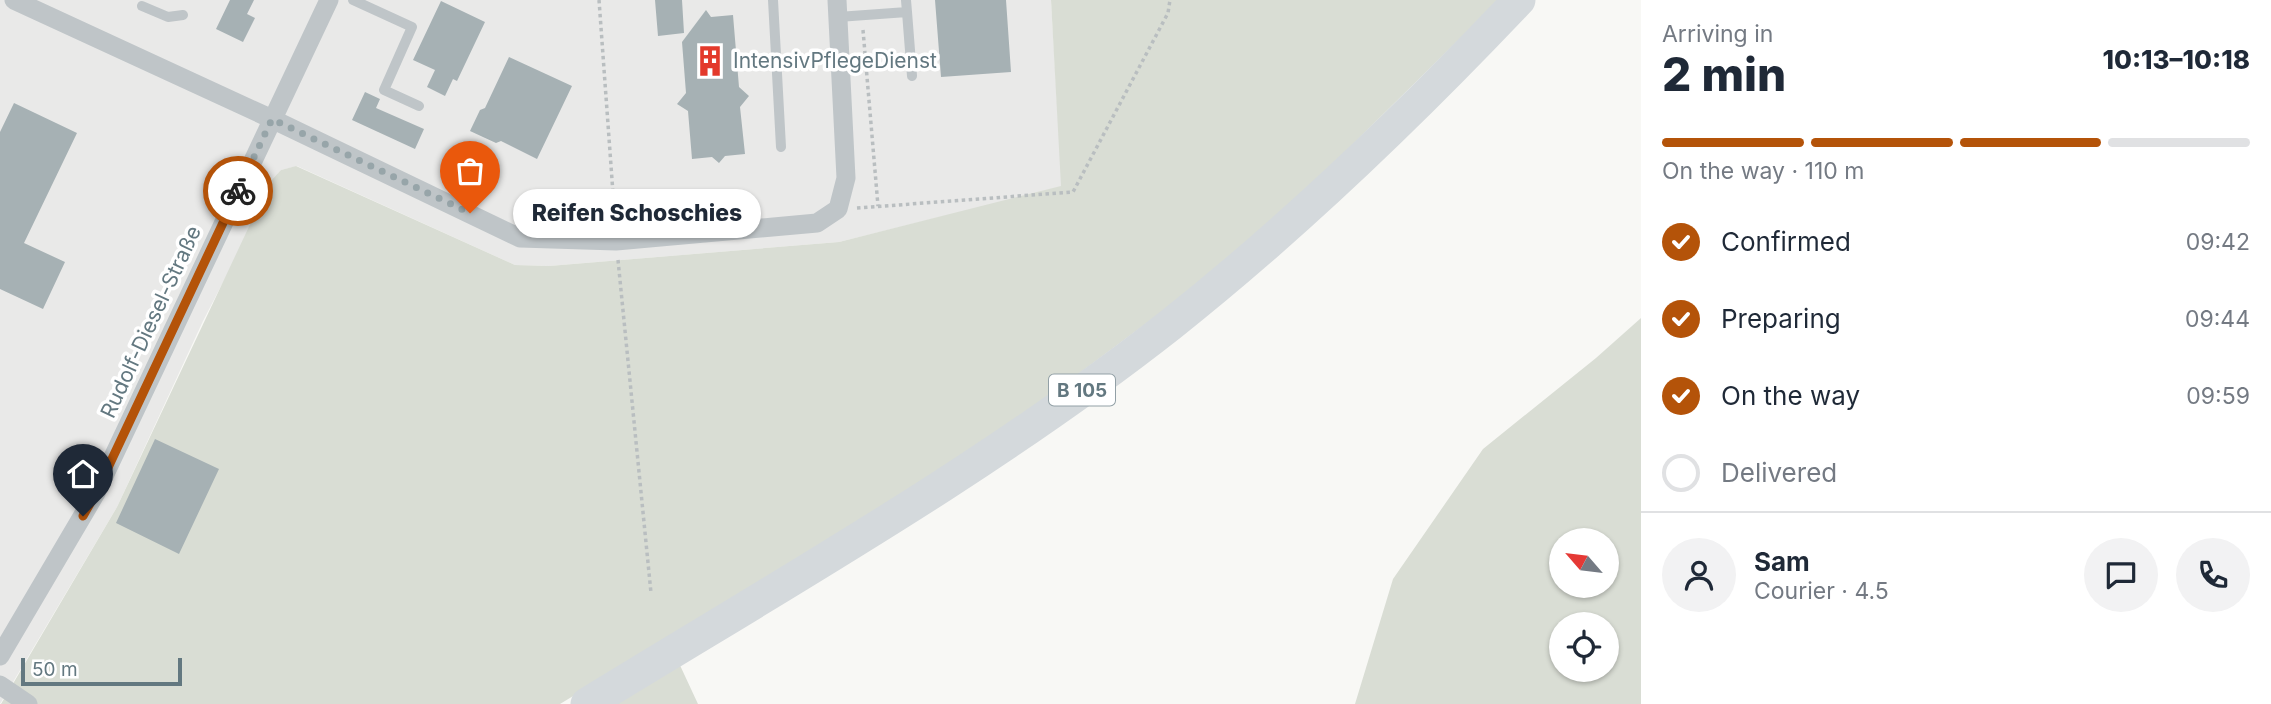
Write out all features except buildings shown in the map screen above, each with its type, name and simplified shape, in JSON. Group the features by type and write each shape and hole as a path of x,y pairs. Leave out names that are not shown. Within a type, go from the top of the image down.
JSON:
{"highway":[{"name":"B 105","path":"587,704 870,531 973,464 1087,386 1169,325 1259,251 1353,168 1443,80 1519,0"}],"street":[{"path":"14,0 40,5 520,238 616,241 817,223 838,209 846,178 837,8"},
{"name":"Rudolf-Diesel-Straße","path":"0,656 96,493 329,0"},
{"path":"0,685 28,704"}],"lane":[{"path":"353,0 412,27 384,90 419,106"},
{"path":"774,0 781,147"},
{"path":"906,0 912,76"},
{"path":"142,6 168,17 183,15"},
{"path":"837,8 861,15 907,12"}],"path":[{"path":"599,0 616,241 651,593"},
{"path":"838,209 1073,192 1168,13 1170,0"},
{"path":"861,15 878,206"}],"shaded area":[{"path":"0,0 1051,0 1062,187 839,242 549,266 515,265 297,166 281,170 203,321 117,507 0,704"},
{"path":"1051,0 1499,0 1287,209 1164,310 1026,413 870,516 560,704 1,704 117,507 270,182 281,170 296,166 515,265 549,266 839,242 1061,186"},
{"path":"1641,318 1641,704 1355,704 1393,579 1483,449"},
{"path":"678,661 698,704 609,704"}],"way so far":[{"path":"238,191 272,119 470,213"}],"place":[{"name":"IntensivPflegeDienst","path":"710,61"},
{"name":"Reifen Schoschies","path":"470,213"}],"route":[{"path":"83,516 238,191"}]}
